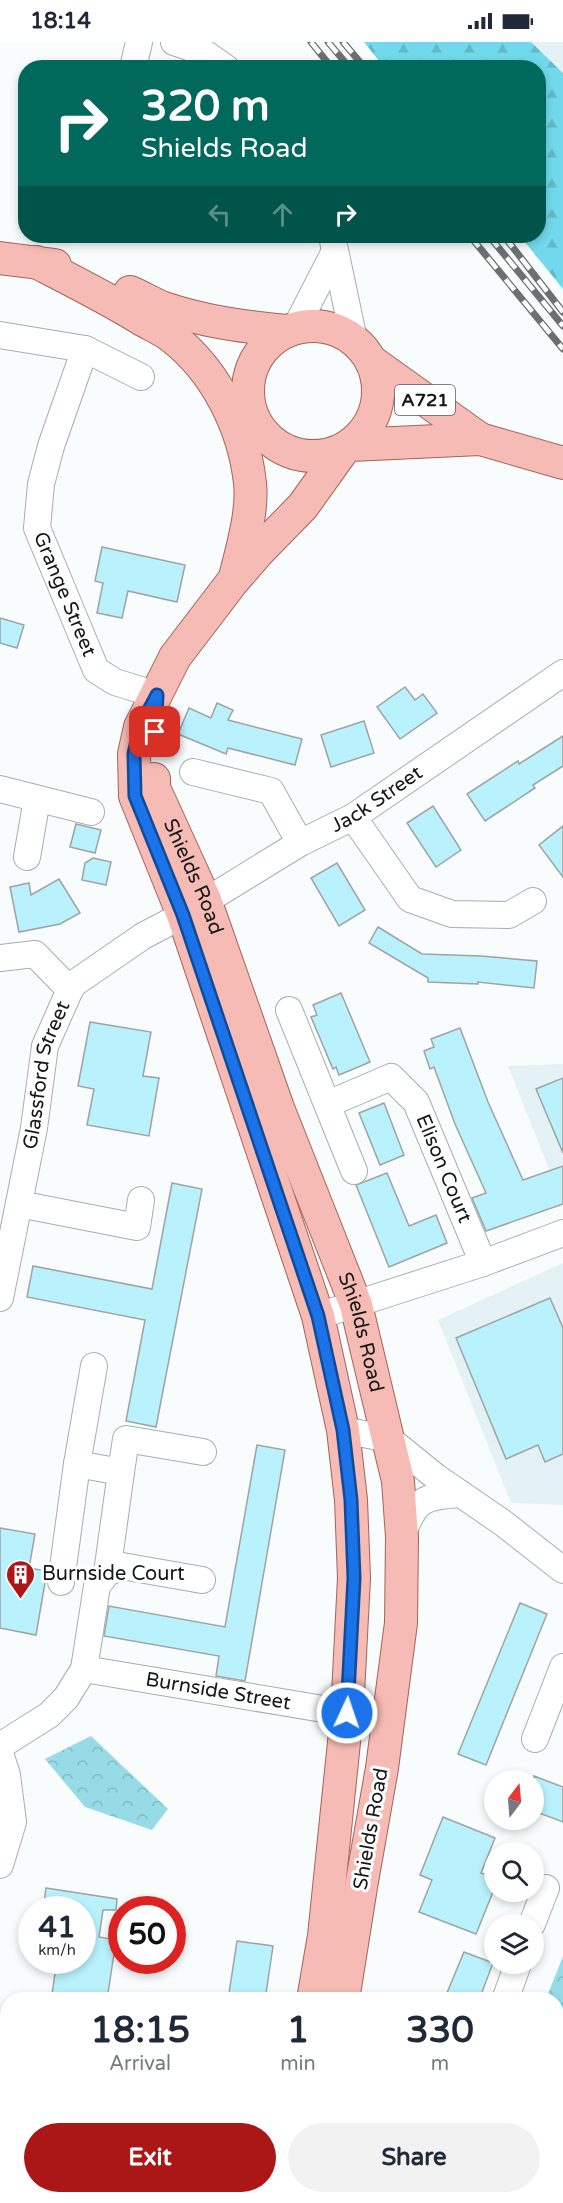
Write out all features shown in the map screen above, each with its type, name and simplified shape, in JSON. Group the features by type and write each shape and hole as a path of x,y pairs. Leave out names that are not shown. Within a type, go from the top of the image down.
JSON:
{"main road":[{"path":"0,258 36,262 89,275 162,307 234,326 292,330 315,326 336,330 362,350 377,375 379,391 377,407 362,435 347,447 322,456 301,455 280,448 264,434 252,412 248,387 252,369 260,353 273,340 292,330"},
{"path":"36,262 120,306 172,337 194,357 213,382 236,426 244,448 251,484 246,535 233,581"},
{"path":"162,307 198,338 248,387"},
{"name":"A721","path":"362,350 480,439"},
{"path":"259,551 267,491 264,434"},
{"name":"A721","path":"347,447 480,439 563,463"},
{"name":"Shields Road","path":"314,1992 324,1936 347,1713 354,1578 351,1500 343,1430 318,1316 194,907 154,788 153,750 157,695 175,657 233,581 303,506 347,447"},
{"name":"Shields Road","path":"194,907 278,1108 356,1305 398,1481 402,1537 401,1623 389,1718 344,1992"}],"street":[{"path":"135,60 139,42"},
{"path":"174,42 203,52 214,60"},
{"path":"292,330 333,244"},
{"path":"333,244 362,350"},
{"path":"0,335 85,349 141,377"},
{"name":"Grange Street","path":"85,349 51,446 41,484 37,528 96,670 116,682 157,695"},
{"name":"Jack Street","path":"194,907 300,843 353,817 563,673"},
{"path":"193,772 271,791 300,843"},
{"path":"0,789 91,812"},
{"path":"27,857 37,799"},
{"path":"353,817 410,899 452,914 508,915 533,901"},
{"name":"Glassford Street","path":"0,1298 34,1128 45,1046 72,985 144,936 194,907"},
{"path":"0,958 35,954 70,990"},
{"path":"289,1010 354,1171"},
{"name":"Elison Court","path":"328,1104 391,1077 416,1102 483,1263"},
{"path":"19,1204 137,1227 141,1200"},
{"path":"318,1316 483,1263 563,1233"},
{"path":"61,1582 77,1464 94,1366"},
{"path":"343,1430 389,1439 563,1570"},
{"path":"107,1573 126,1439 203,1452"},
{"path":"77,1464 121,1472"},
{"path":"402,1537 414,1508 433,1496 461,1494"},
{"path":"0,1746 49,1715 66,1698 84,1669 97,1586 107,1573 122,1566 202,1580"},
{"path":"535,1739 563,1667"},
{"name":"Burnside Street","path":"84,1669 389,1718"},
{"path":"0,1753 7,1775 13,1822 0,1865"},
{"path":"536,1914 546,1888"},
{"path":"508,1992 514,1974"}],"shaded area":[{"path":"531,42 563,42 563,73"},
{"path":"563,1064 563,1204 508,1066"},
{"path":"563,1263 563,1505 511,1503 438,1320"}],"green space":[{"path":"364,42 531,42 563,73 563,289 526,243 546,243 546,60 378,60"},
{"path":"91,1736 168,1809 152,1830 85,1807 45,1759"},
{"path":"563,1956 563,1992 549,1992"}],"building":[{"path":"102,547 185,565 177,602 128,591 122,618 97,613 103,583 95,581"},
{"path":"0,618 24,625 17,648 0,643"},
{"path":"405,687 415,700 423,694 437,713 400,739 377,707"},
{"path":"217,703 233,710 228,720 302,739 295,765 228,748 226,754 178,734 189,708 211,718"},
{"path":"364,721 374,753 331,767 321,735"},
{"path":"563,736 563,766 533,785 535,788 485,821 467,794 518,761 519,764"},
{"path":"433,806 461,850 436,867 407,823"},
{"path":"76,824 101,830 95,853 70,847"},
{"path":"563,826 563,877 539,845"},
{"path":"93,858 111,862 106,885 82,880 85,863"},
{"path":"337,863 365,910 339,926 311,878"},
{"path":"59,879 80,913 60,924 19,932 10,887 29,883 31,895"},
{"path":"378,927 422,954 537,961 534,988 478,982 478,984 428,982 428,978 369,943"},
{"path":"341,993 370,1062 339,1075 336,1067 333,1069 311,1017 317,1015 313,1005"},
{"path":"90,1022 151,1032 143,1076 159,1078 149,1136 87,1125 94,1089 78,1086"},
{"path":"460,1028 488,1102 523,1180 563,1166 563,1204 486,1231 472,1198 486,1193 455,1124 434,1067 430,1069 424,1051 434,1047 431,1039"},
{"path":"563,1078 563,1153 536,1089"},
{"path":"384,1103 404,1155 380,1165 359,1113"},
{"path":"387,1173 409,1226 436,1215 447,1243 389,1267 356,1185"},
{"path":"172,1183 202,1189 156,1427 126,1421 145,1320 27,1297 33,1266 152,1289"},
{"path":"550,1298 563,1328 563,1454 545,1462 538,1445 506,1459 456,1338"},
{"path":"257,1445 285,1450 245,1681 216,1676 219,1656 104,1636 109,1606 225,1627"},
{"name":"Burnside Court","path":"0,1528 35,1534 29,1568 47,1571 36,1635 0,1628"},
{"path":"520,1603 547,1614 486,1765 458,1754"},
{"path":"544,1780 563,1787 563,1822 544,1815"},
{"path":"443,1817 495,1838 493,1842 484,1842 484,1866 481,1873 484,1874 484,1902 489,1902 476,1934 419,1912 432,1880 420,1875"},
{"path":"46,1888 108,1898 108,1910 103,1910 99,1937 108,1939 108,1974 111,1974 108,1992 52,1992 55,1974 96,1974 96,1896 45,1896"},
{"path":"237,1941 273,1946 266,1992 229,1992"},
{"path":"464,1952 484,1960 484,1974 489,1974 482,1992 447,1992"}],"railway":[{"path":"311,42 326,60"},
{"path":"328,42 343,60"},
{"path":"343,42 358,60"},
{"path":"476,243 563,349"},
{"path":"495,243 563,326"},
{"path":"509,243 563,312"}],"place":[{"name":"Burnside Court","path":"21,1600"}],"route":[{"path":"155,732 157,695 140,727 134,754 135,796 183,915 318,1316 343,1430 351,1500 354,1578 347,1713"}]}
